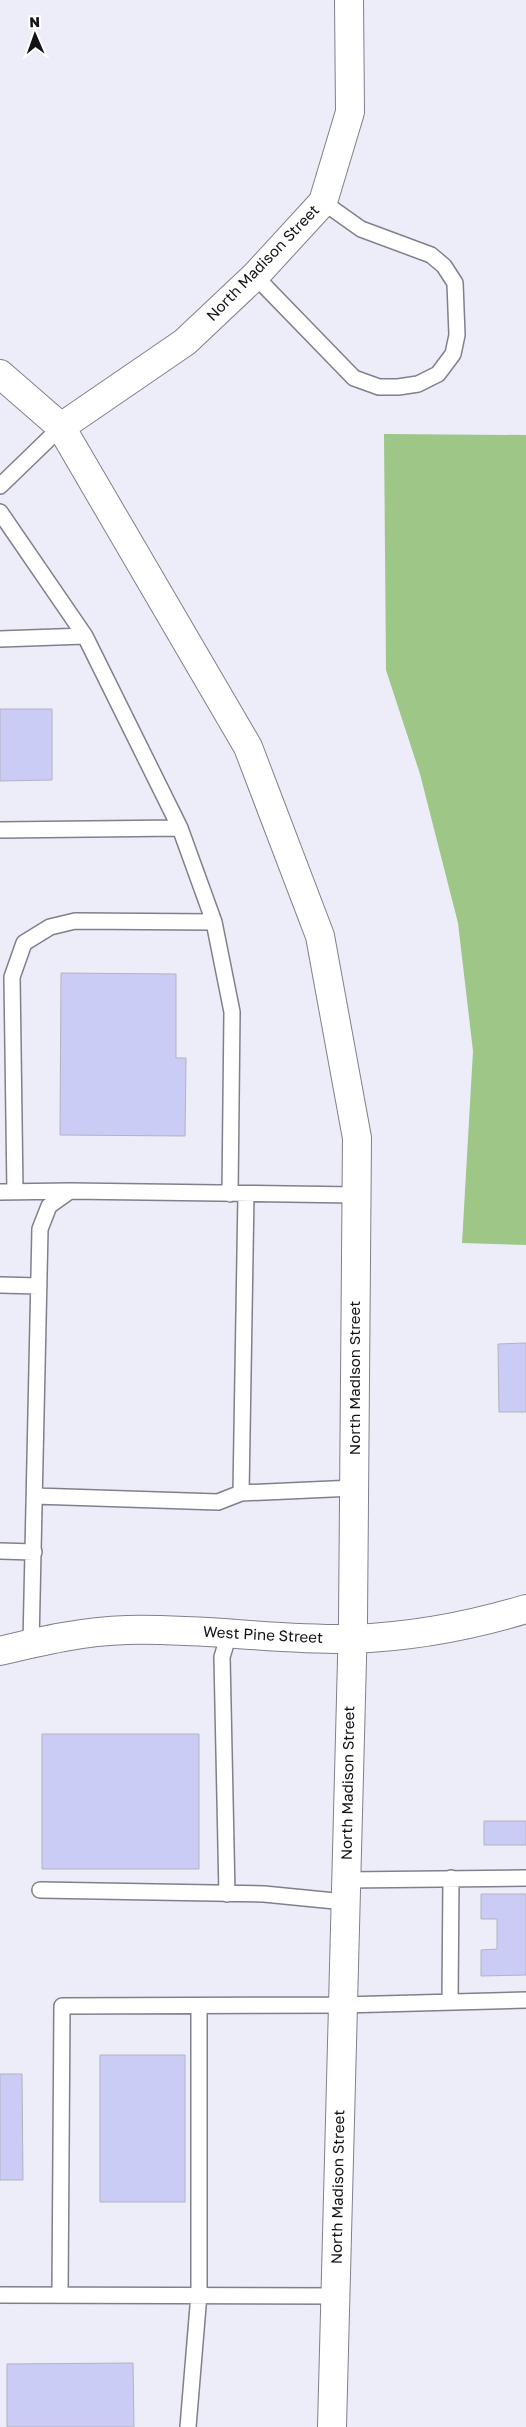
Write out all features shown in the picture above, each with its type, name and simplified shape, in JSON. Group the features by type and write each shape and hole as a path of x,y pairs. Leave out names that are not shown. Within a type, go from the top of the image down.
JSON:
{"main road":[{"name":"North Madison Street","path":"61,426 185,342 255,276 322,202 350,112 349,0"},
{"name":"North Madison Street","path":"0,374 61,426 248,746 320,936 357,1138 352,1638 332,2427"},
{"name":"West Pine Street","path":"0,1651 53,1638 125,1630 186,1630 277,1638 352,1638 414,1633 496,1618 526,1609"}],"lane":[{"path":"255,276 354,378 379,387 398,387 418,384 438,374 453,354 457,335 455,283 444,266 431,255 361,229 322,202"},
{"path":"0,486 61,426"},
{"path":"0,512 85,636 180,828 214,922 232,1012 230,1194"},
{"path":"0,639 85,636"},
{"path":"0,830 180,828"},
{"path":"214,922 74,922 50,927 24,944 12,977 7,1192 70,1191 356,1195"},
{"path":"31,1644 40,1230 49,1206 70,1191"},
{"path":"241,1493 246,1194"},
{"path":"0,1285 39,1286"},
{"path":"35,1496 218,1502 241,1493 354,1488"},
{"path":"0,1551 34,1552"},
{"path":"227,1894 222,1657 229,1634"},
{"path":"40,1890 264,1894 346,1891 451,1878 526,1878"},
{"path":"450,2002 451,1878"},
{"path":"60,2294 62,2006 343,2005 526,2000"},
{"path":"188,2427 199,2294 199,2006"},
{"path":"0,2295 199,2294 335,2296"}],"green space":[{"path":"384,434 526,435 526,1245 462,1243 473,1051 458,923 420,774 386,670"}],"building":[{"path":"0,709 52,709 52,780 0,781"},
{"path":"61,973 176,974 176,1058 186,1058 185,1136 60,1135"},
{"path":"526,1343 526,1412 499,1412 498,1344"},
{"path":"42,1734 199,1734 199,1869 42,1869"},
{"path":"484,1821 526,1821 526,1845 484,1845"},
{"path":"481,1894 526,1894 526,1975 481,1976 481,1950 497,1949 497,1919 481,1919"},
{"path":"100,2055 185,2055 185,2202 100,2202"},
{"path":"0,2074 22,2074 23,2180 0,2180"},
{"path":"133,2363 134,2427 7,2427 7,2364"}]}
